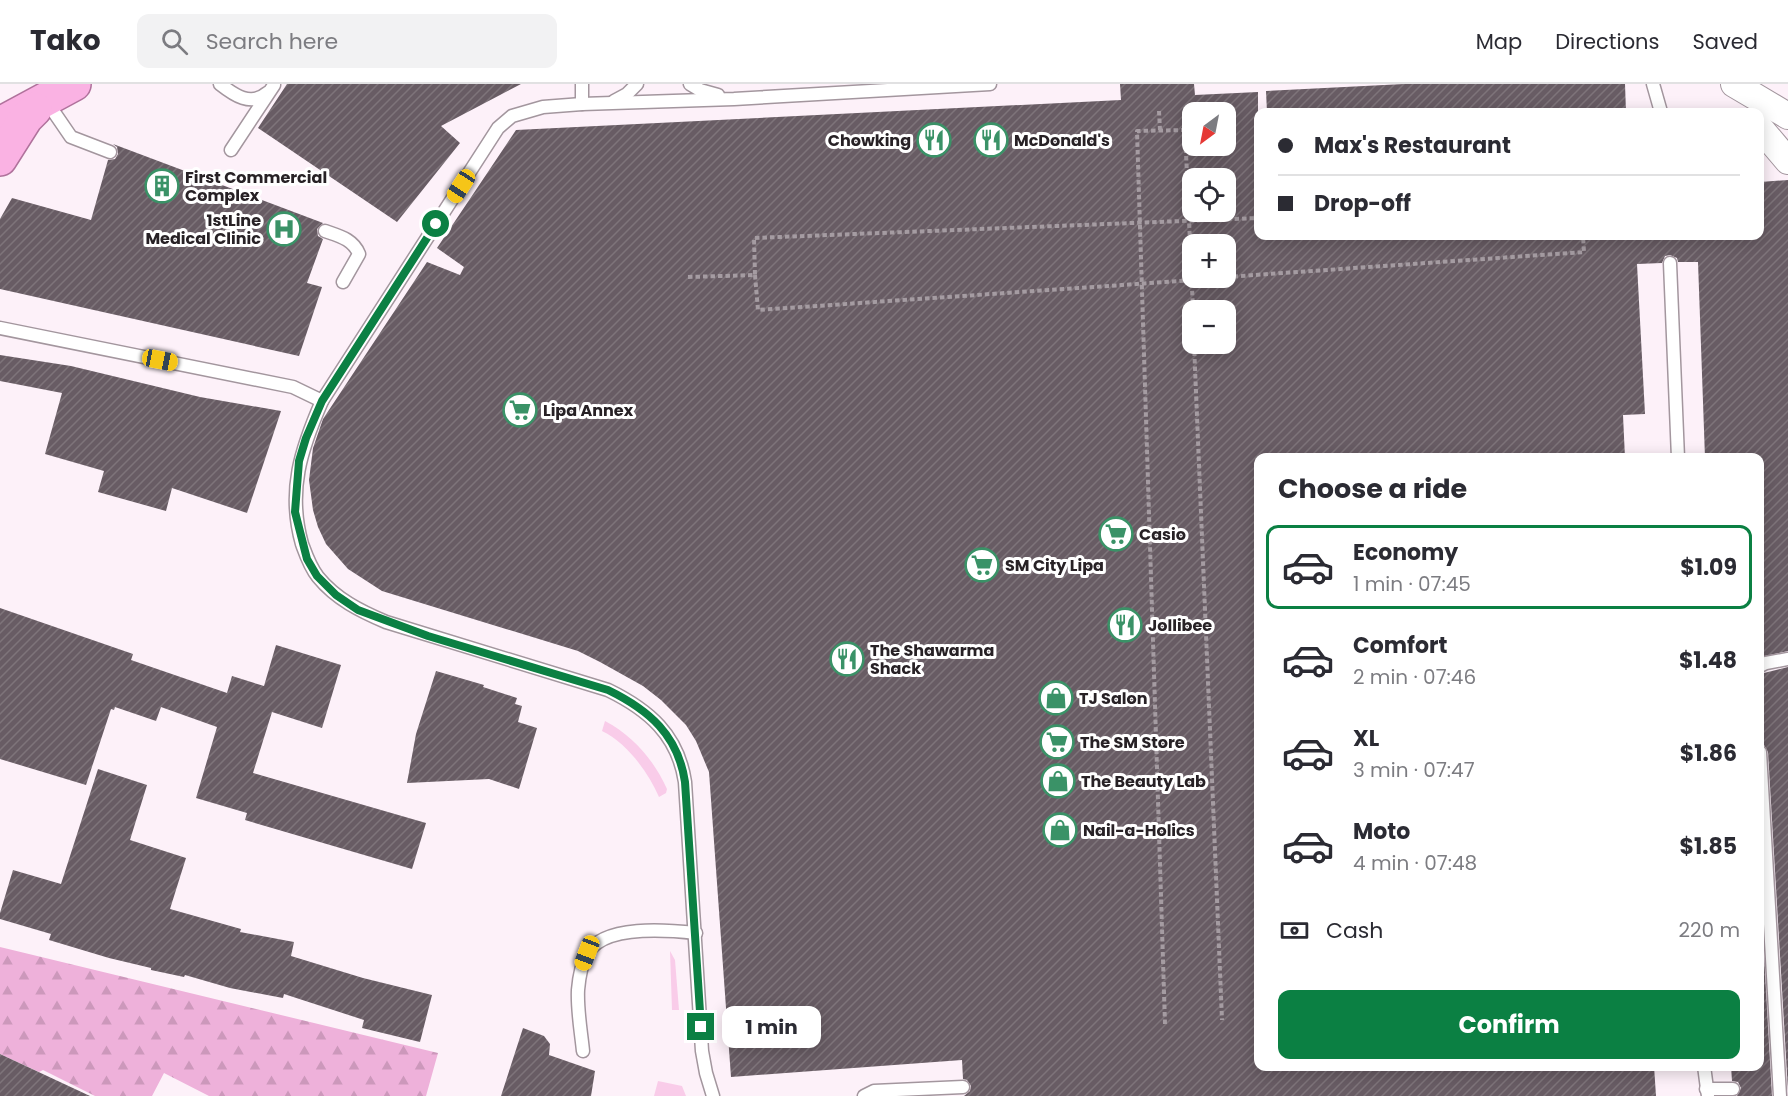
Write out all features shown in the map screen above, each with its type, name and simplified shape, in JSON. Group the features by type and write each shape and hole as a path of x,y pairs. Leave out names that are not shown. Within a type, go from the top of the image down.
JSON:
{"highway":[{"path":"0,124 74,84"},
{"path":"0,159 26,118 46,101"}],"street":[{"path":"1723,84 1742,108"},
{"path":"1734,84 1788,116"},
{"path":"1764,133 1788,161"}],"lane":[{"path":"220,84 239,97 255,100 274,85"},
{"path":"582,84 582,104"},
{"path":"613,102 627,94 637,84"},
{"path":"690,84 700,90 734,99"},
{"path":"713,1096 702,1051 696,933 682,762 674,745 661,727 645,712 608,690 386,622 358,610 336,595 317,576 307,559 295,512 299,461 322,401 498,128 512,116 543,107 582,104 734,99 893,86 990,84"},
{"path":"1653,84 1660,108"},
{"path":"231,150 274,85"},
{"path":"46,101 71,137 110,152"},
{"path":"325,231 349,240 356,246 358,254 343,282"},
{"path":"1670,263 1678,453"},
{"path":"0,328 293,387 322,401"},
{"path":"1764,664 1788,659"},
{"path":"1764,821 1780,1096"},
{"path":"583,1051 578,992 581,969 587,953 609,937 643,930 696,933"},
{"path":"1705,1071 1707,1093 1733,1089"},
{"path":"864,1096 874,1091 963,1087"}],"path":[{"path":"1159,111 1161,130"},
{"path":"1165,1024 1137,131 1185,130 1187,168"},
{"path":"1236,219 1254,218"},
{"path":"1182,221 754,238 758,310 1182,281"},
{"path":"1236,276 1584,252 1583,240"},
{"path":"688,277 755,275"},
{"path":"1194,354 1222,1020"}],"shaded area":[{"path":"605,721 625,734 642,750 662,778 667,789 666,793 659,797 636,759 620,743 602,731"},
{"path":"670,951 675,960 679,1010 672,1010"},
{"path":"658,1081 682,1086 686,1096 654,1096"}],"green space":[{"path":"0,947 438,1053 426,1096 209,1096 164,1073 152,1096 95,1096 43,1070 39,1072 0,1054"}],"building":[{"path":"287,84 521,84 441,126 460,143 397,222 258,128"},
{"name":"SM City Lipa","path":"1120,84 1194,84 1195,95 1258,92 1258,108 1254,108 1254,240 1764,240 1764,182 1788,180 1788,651 1764,656 1764,453 1705,453 1698,262 1678,262 1677,258 1670,255 1665,256 1662,263 1637,264 1645,414 1623,415 1625,453 1254,453 1254,1071 1654,1071 1656,1096 964,1096 970,1091 971,1086 967,1080 963,1079 962,1060 731,1077 709,772 696,741 686,725 643,686 578,651 382,591 348,569 326,544 318,527 309,480 313,448 323,419 427,262 460,275 464,267 437,248 516,130 1121,100"},
{"path":"1404,84 1625,84 1626,108 1267,108 1266,91"},
{"path":"113,144 323,223 317,229 318,236 323,239 307,283 322,287 299,356 0,289 0,219 12,198 91,220 108,160 115,159 118,154 117,147"},
{"path":"0,355 71,366 200,397 281,411 247,513 172,488 166,511 98,492 104,471 45,454 62,393 0,381"},
{"path":"0,608 133,654 131,660 227,693 232,676 264,686 276,645 341,665 322,728 272,712 253,773 426,823 412,869 245,820 247,813 196,798 217,727 161,707 156,721 115,707 114,710 111,709 86,785 0,759"},
{"path":"1788,667 1788,1091 1768,752 1764,745 1764,673"},
{"path":"436,671 484,685 483,687 517,698 515,704 522,706 518,722 537,728 519,789 489,779 407,783 416,734"},
{"path":"98,769 147,785 130,840 186,858 170,909 241,929 240,932 294,942 291,956 363,978 432,995 420,1042 362,1028 364,1020 284,994 283,998 230,988 185,975 184,977 151,970 151,968 49,940 51,934 0,919 13,870 61,884"},
{"path":"1764,956 1772,1096 1737,1096 1741,1088 1738,1082 1732,1081 1731,1071 1764,1071"},
{"path":"523,1028 544,1036 550,1044 549,1055 595,1071 591,1096 501,1096"},
{"path":"0,1054 90,1096 0,1096"}],"place":[{"name":"Chowking","path":"934,140"},
{"name":"McDonald's","path":"991,140"},
{"name":"First Commercial Complex","path":"162,186"},
{"name":"1stLine Medical Clinic","path":"284,229"},
{"name":"Lipa Annex","path":"520,410"},
{"name":"Casio","path":"1116,534"},
{"name":"SM City Lipa","path":"982,565"},
{"name":"Jollibee","path":"1125,625"},
{"name":"The Shawarma Shack","path":"847,659"},
{"name":"TJ Salon","path":"1056,698"},
{"name":"The SM Store","path":"1057,742"},
{"name":"The Beauty Lab","path":"1058,781"},
{"name":"Nail-a-Holics","path":"1060,830"}],"route":[{"path":"436,224 322,401 306,438 299,461 295,512 307,559 317,576 336,595 358,610 428,636 608,690 645,712 661,727 674,745 682,762 685,782 701,1027"}]}
